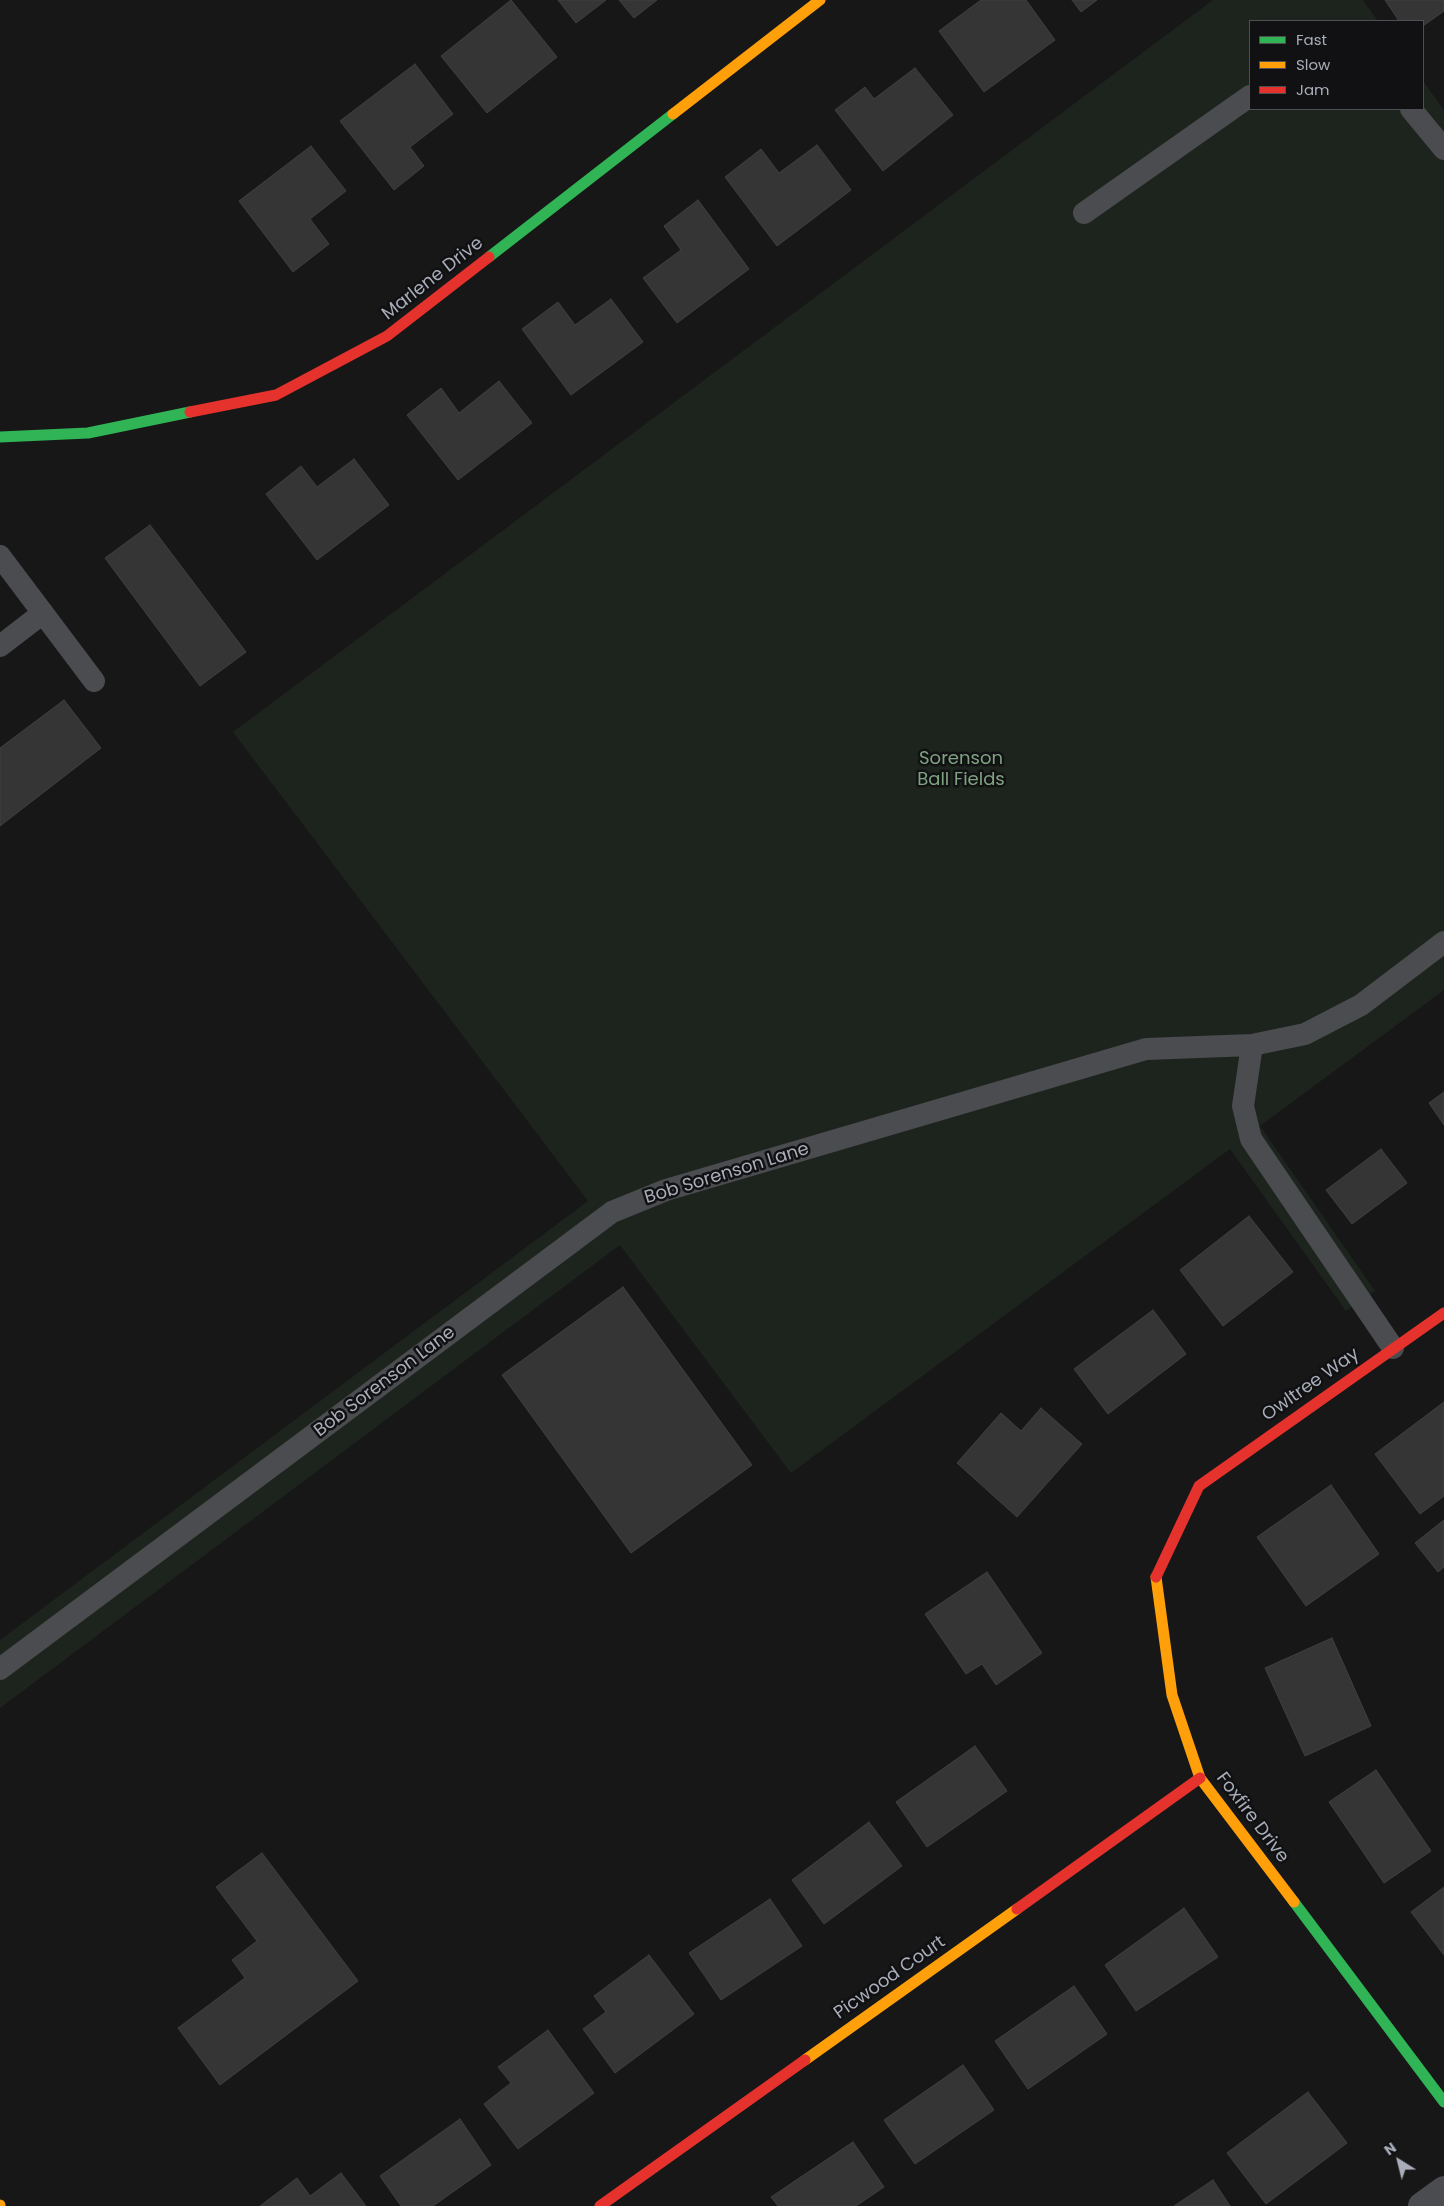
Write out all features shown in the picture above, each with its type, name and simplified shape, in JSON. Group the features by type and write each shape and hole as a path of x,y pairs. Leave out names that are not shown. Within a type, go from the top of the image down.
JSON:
{"street":[{"name":"Marlene Drive","path":"0,437 88,433 276,395 387,336 820,0"},
{"name":"Owltree Way","path":"1199,1486 1444,1313"},
{"name":"Foxfire Drive","path":"1199,1486 1155,1578 1172,1695 1200,1778 1444,2102"},
{"name":"Picwood Court","path":"600,2206 1200,1778"},
{"path":"1422,2206 1444,2190"}],"lane":[{"path":"1084,213 1249,97"},
{"path":"1412,110 1444,150"},
{"path":"0,556 94,681"},
{"path":"0,646 43,613"},
{"name":"Bob Sorenson Lane","path":"0,1668 612,1212 666,1190 1146,1049 1252,1045 1305,1034 1361,1005 1444,942"},
{"path":"1252,1045 1243,1106 1251,1139 1393,1348"}],"green space":[{"name":"Sorenson Ball Fields","path":"1213,0 1363,0 1377,20 1249,20 1249,110 1424,110 1424,82 1444,110 1444,990 1260,1126 1375,1291 1346,1311 1230,1149 791,1473 620,1245 0,1708 0,1640 588,1201 233,732"}],"building":[{"path":"511,0 557,57 487,113 441,56"},
{"path":"558,0 606,0 576,23"},
{"path":"619,0 657,0 634,18"},
{"path":"981,0 1026,0 1055,40 984,92 939,31"},
{"path":"1072,0 1097,0 1081,12"},
{"path":"1385,0 1444,0 1444,11 1424,25 1424,20 1398,20"},
{"path":"415,64 453,114 410,147 424,166 394,190 340,121"},
{"path":"915,68 953,115 883,171 835,110 865,87 874,99"},
{"path":"817,145 851,190 777,246 725,177 761,149 779,173"},
{"path":"311,146 346,191 310,219 329,244 293,272 239,201"},
{"path":"698,200 749,269 677,323 643,278 681,250 664,226"},
{"path":"611,299 643,342 571,395 522,329 558,302 575,325"},
{"path":"499,381 532,423 458,480 407,415 441,388 459,413"},
{"path":"354,459 389,505 317,560 266,494 301,466 317,487"},
{"path":"150,525 246,652 200,686 105,558"},
{"path":"64,700 101,748 0,826 0,748"},
{"path":"1444,1092 1444,1125 1429,1103"},
{"path":"1381,1149 1407,1183 1352,1224 1326,1190"},
{"path":"1249,1216 1293,1272 1223,1326 1180,1270"},
{"path":"623,1287 752,1465 631,1553 502,1375"},
{"path":"1153,1310 1186,1354 1108,1414 1074,1369"},
{"path":"1444,1402 1444,1496 1420,1514 1375,1454"},
{"path":"1041,1408 1082,1444 1017,1517 957,1463 1001,1413 1021,1431"},
{"path":"1331,1485 1379,1554 1306,1606 1257,1537"},
{"path":"1444,1520 1444,1567 1438,1572 1415,1543"},
{"path":"987,1572 1042,1653 996,1685 982,1664 966,1674 925,1614"},
{"path":"1332,1638 1371,1726 1305,1756 1265,1668"},
{"path":"975,1746 1007,1791 927,1847 896,1802"},
{"path":"1376,1770 1431,1851 1384,1883 1329,1802"},
{"path":"869,1822 902,1866 824,1924 792,1880"},
{"path":"262,1853 358,1981 220,2085 178,2028 245,1978 232,1960 257,1941 216,1887"},
{"path":"1444,1887 1444,1955 1411,1912"},
{"path":"770,1899 802,1946 721,2000 689,1953"},
{"path":"1184,1908 1218,1957 1136,2011 1105,1965"},
{"path":"649,1955 694,2014 615,2073 583,2029 606,2012 594,1996"},
{"path":"1074,1986 1107,2034 1028,2089 995,2041"},
{"path":"548,2030 594,2093 518,2149 484,2104 511,2083 498,2067"},
{"path":"963,2065 994,2110 915,2164 884,2120"},
{"path":"1308,2092 1347,2143 1266,2204 1227,2153"},
{"path":"460,2119 491,2165 433,2206 401,2206 380,2176"},
{"path":"853,2142 884,2187 856,2206 778,2206 771,2197"},
{"path":"341,2173 366,2206 260,2206 297,2178 310,2196"},
{"path":"1213,2180 1230,2206 1174,2206"}],"traffic: fast":[{"path":"489,257 673,114"},
{"path":"0,437 88,433 190,412"},
{"path":"1294,1902 1444,2102"}],"traffic: slow":[{"path":"673,114 820,0"},
{"path":"1156,1577 1172,1695 1200,1778 1294,1902"},
{"path":"805,2060 1017,1909"}],"traffic: jam":[{"path":"190,412 276,395 387,336 489,257"},
{"path":"1156,1577 1199,1486 1444,1313"},
{"path":"1017,1909 1200,1778"},
{"path":"600,2206 805,2060"}]}
